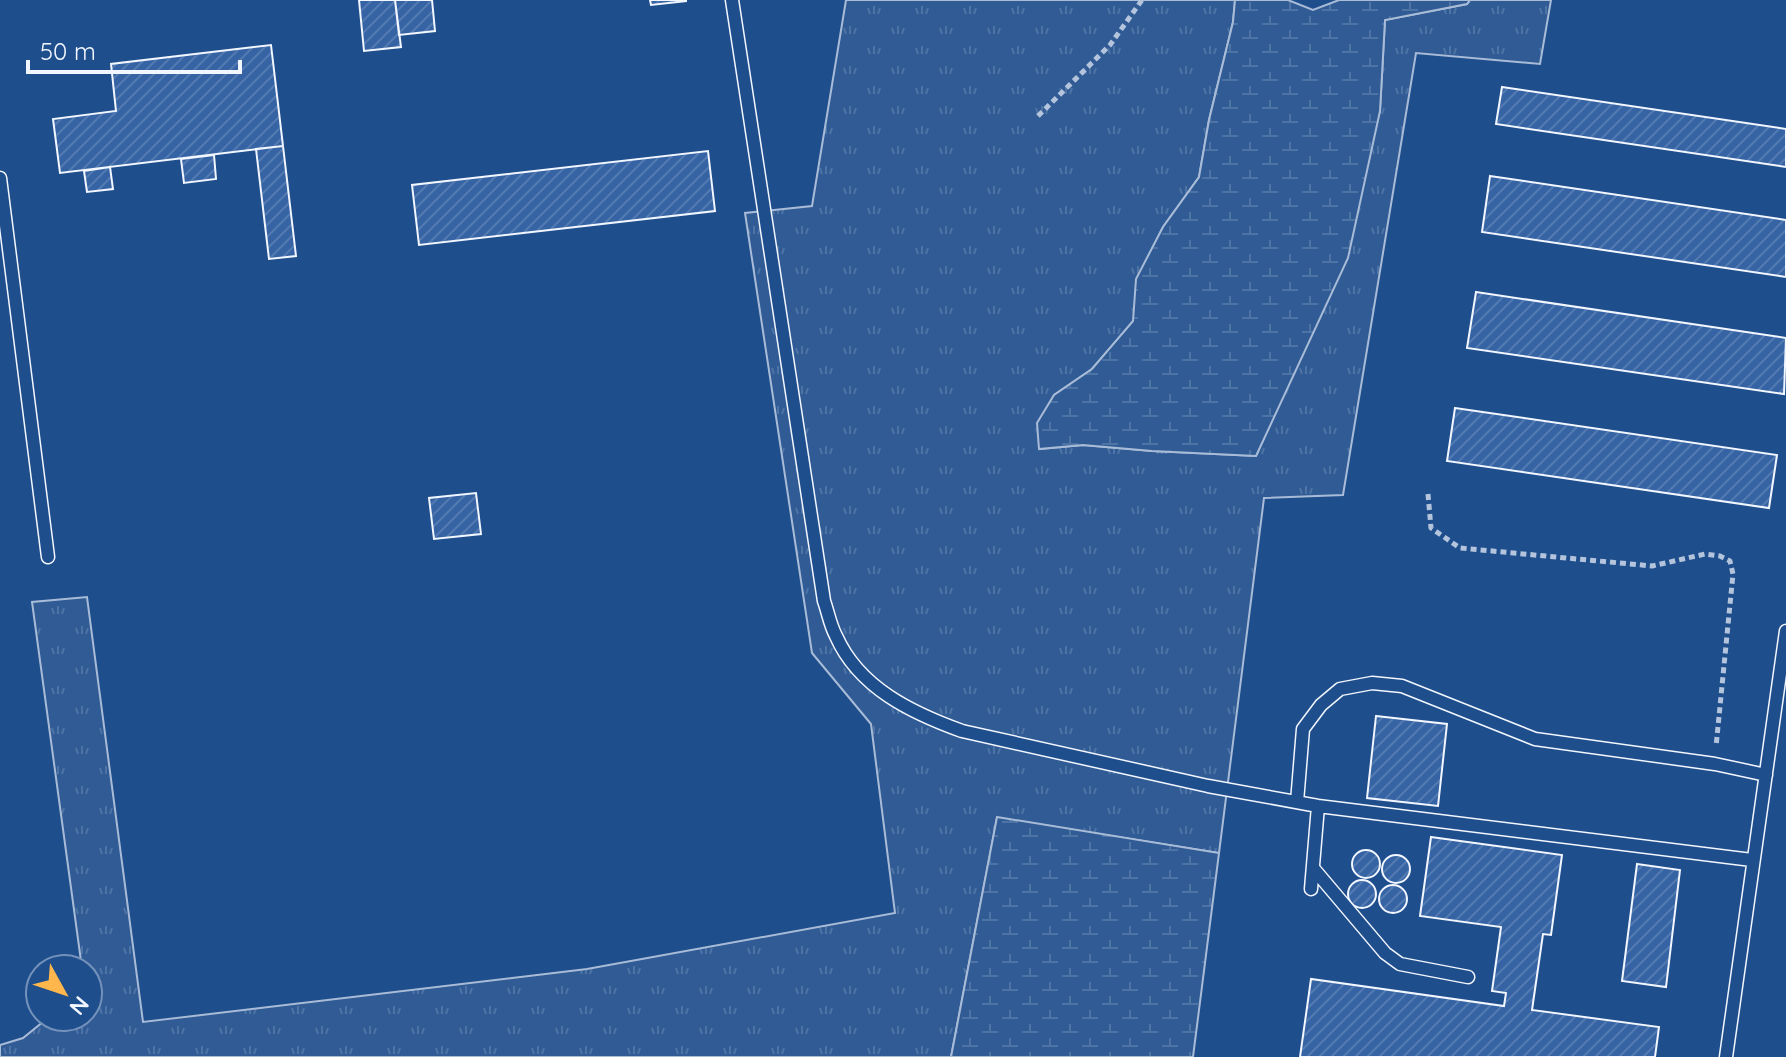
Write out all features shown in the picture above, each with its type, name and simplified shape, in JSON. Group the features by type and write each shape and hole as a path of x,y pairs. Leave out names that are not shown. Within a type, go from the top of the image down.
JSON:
{"lane":[{"path":"732,0 824,601 836,637 851,661 872,684 897,703 962,731 1208,786 1318,806 1752,860"},
{"path":"0,178 48,557"},
{"path":"1726,1057 1786,631"},
{"path":"1297,802 1303,729 1321,705 1340,689 1372,683 1414,690 1535,739 1715,764 1766,775"},
{"path":"1311,889 1318,806"},
{"path":"1313,868 1385,953 1400,964 1468,977"}],"path":[{"path":"1038,116 1110,45 1142,0"},
{"path":"1428,494 1431,528 1460,548 1652,566 1705,554 1730,561 1733,574 1715,764"}],"green space":[{"path":"846,0 1235,0 1233,22 1209,120 1199,177 1163,227 1137,279 1134,321 1092,369 1054,395 1040,449 1083,445 1256,456 1295,369 1380,111 1385,20 1467,4 1470,0 1551,0 1540,64 1416,53 1343,495 1264,498 1219,853 997,818 951,1057 0,1057 0,1045 29,1033 104,1033 104,953 80,953 32,602 87,597 143,1022 587,969 895,913 871,724 812,653 745,213 812,206"},
{"path":"1235,0 1288,0 1313,10 1339,0 1470,0 1467,4 1385,20 1380,111 1348,258 1256,456 1083,445 1039,449 1037,423 1054,395 1092,369 1133,321 1136,279 1163,227 1199,177 1209,120 1233,22"},
{"path":"997,817 1219,853 1193,1057 951,1057"}],"building":[{"path":"359,0 395,0 401,47 364,51"},
{"path":"395,0 432,0 435,31 399,35"},
{"path":"650,0 686,0 686,1 651,5"},
{"path":"271,45 283,146 60,173 53,119 116,111 111,64"},
{"path":"1502,87 1786,129 1786,167 1496,124"},
{"path":"283,146 296,256 269,259 256,149"},
{"path":"708,151 715,211 419,245 412,185"},
{"path":"214,155 216,179 184,183 181,159"},
{"path":"110,167 113,189 87,192 84,171"},
{"path":"1490,176 1786,220 1786,277 1482,232"},
{"path":"1476,292 1786,338 1784,394 1467,348"},
{"path":"1455,408 1777,455 1769,508 1447,461"},
{"path":"476,493 481,534 434,539 429,498"},
{"path":"1376,716 1447,724 1438,806 1367,798"},
{"path":"1431,837 1562,855 1551,935 1543,934 1532,1010 1659,1027 1655,1057 1300,1057 1311,979 1504,1006 1506,993 1492,991 1501,927 1420,916"},
{"path":"1366,850 1376,854 1380,864 1376,874 1366,878 1356,874 1352,864 1356,854"},
{"path":"1396,855 1406,859 1410,869 1406,879 1396,883 1386,879 1382,869 1386,859"},
{"path":"1637,864 1680,870 1666,987 1622,981"},
{"path":"1362,880 1372,884 1376,894 1372,904 1362,908 1352,904 1348,894 1352,884"},
{"path":"1393,885 1403,889 1407,899 1403,909 1393,913 1383,909 1379,899 1383,889"}]}
